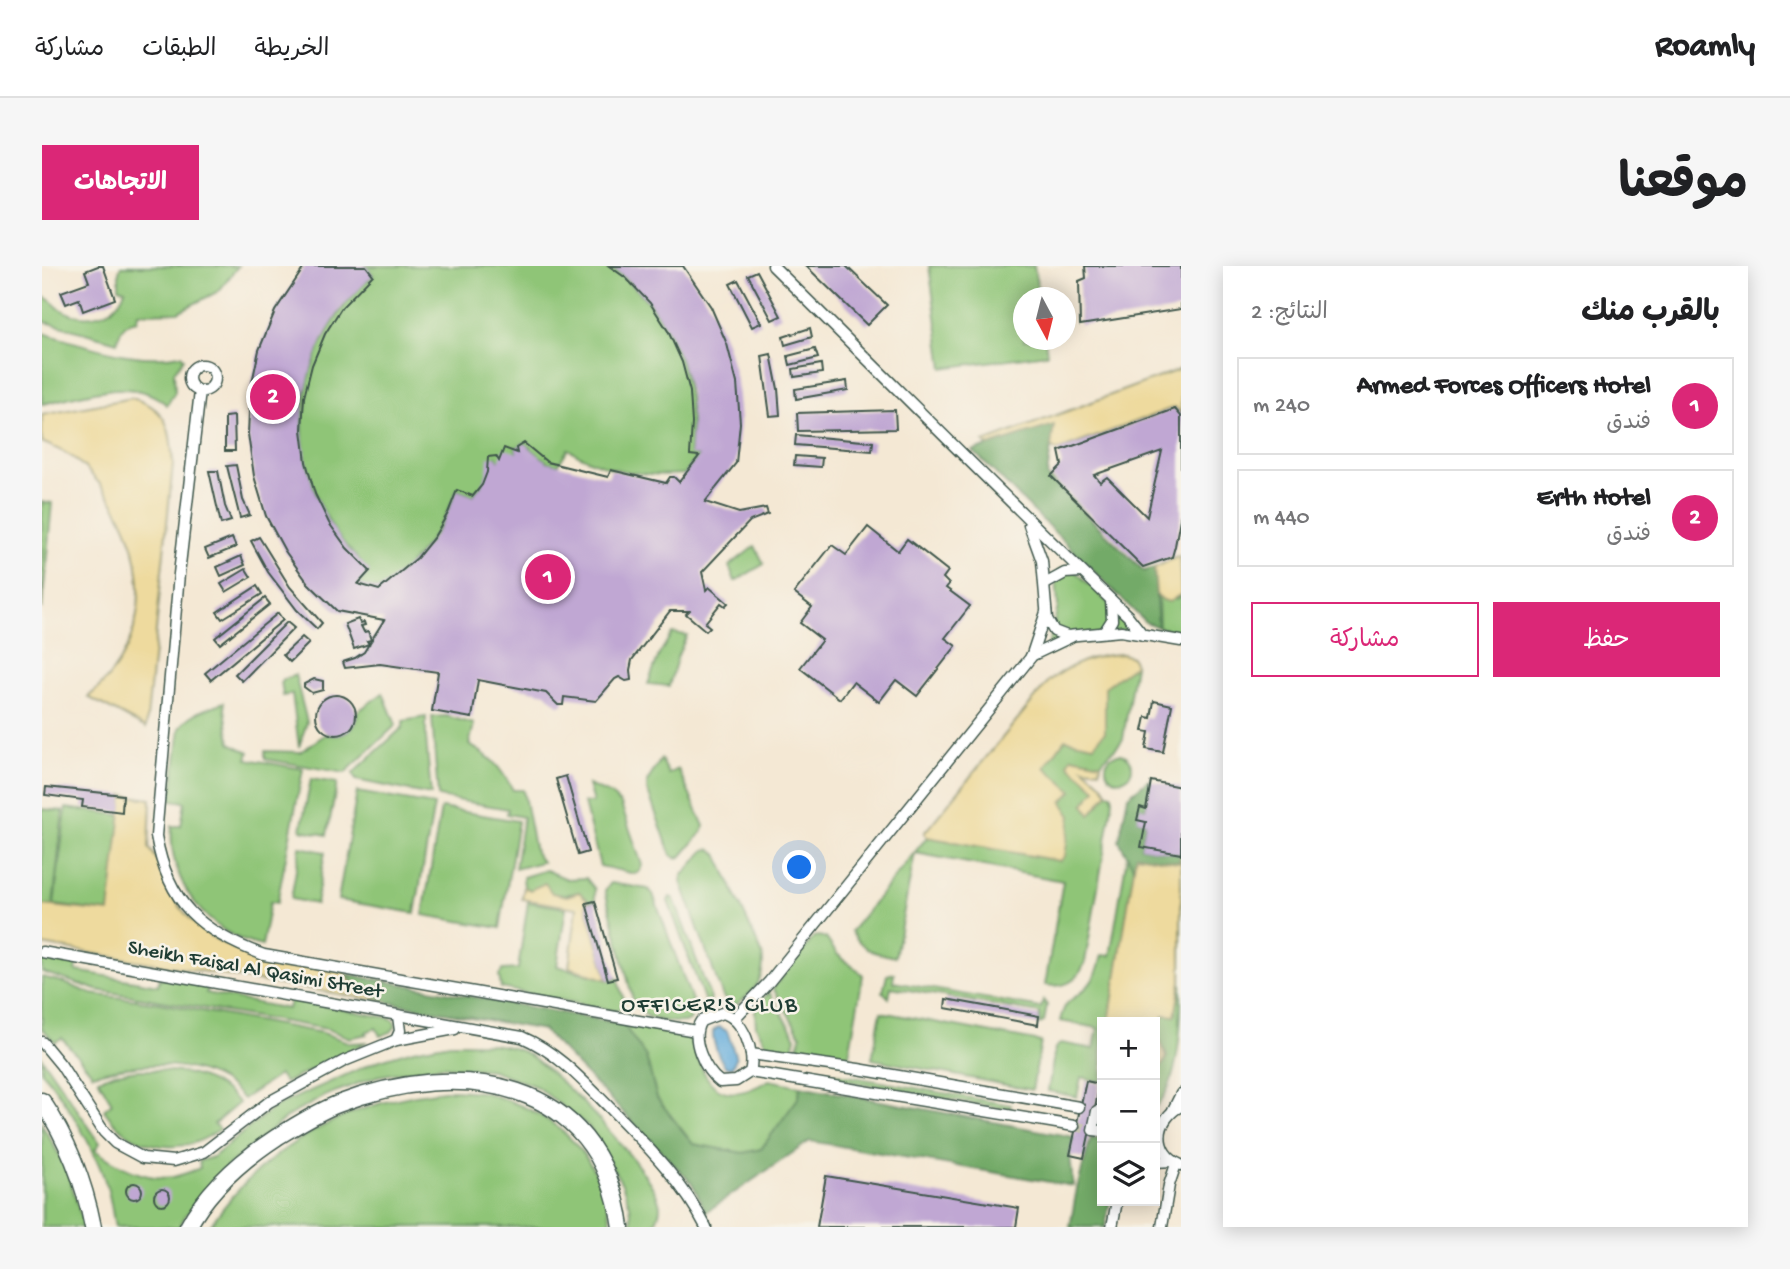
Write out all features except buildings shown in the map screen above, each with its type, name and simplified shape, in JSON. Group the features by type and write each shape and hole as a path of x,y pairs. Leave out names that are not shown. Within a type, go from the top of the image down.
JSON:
{"highway":[{"path":"188,1227 195,1213 224,1178 257,1150 313,1116 338,1104 403,1085 443,1081 500,1086 528,1095 551,1107 569,1121 588,1141 605,1171 620,1213 621,1227"},
{"path":"42,1101 58,1125 75,1164 93,1227"}],"street":[{"path":"773,266 942,432 1025,519 1111,600 1143,635"},
{"path":"200,391 182,546 156,836 170,886 178,899 199,921 228,941 264,955 696,1031"},
{"path":"1025,519 1039,550 1047,619 1054,631 1060,635 1074,636 1121,631 1181,642"},
{"path":"1045,584 1058,575 1081,572"},
{"path":"1105,631 1112,620 1111,600"},
{"path":"734,1019 769,982 1031,656 1046,612"},
{"path":"1031,656 1074,636"},
{"name":"Sheikh Faisal Al Qasimi Street","path":"42,952 522,1037 548,1051 582,1080 662,1161 689,1195 706,1227"},
{"path":"750,1072 751,1054 738,1023 726,1014 707,1017 701,1021 696,1031 700,1050 713,1077 720,1082 736,1081 750,1072 1074,1126"},
{"path":"396,1040 400,1031 398,1016"},
{"name":"Sheikh Faisal Al Qasimi Street","path":"42,1042 61,1065 104,1132 115,1143 143,1158 174,1161 204,1152 256,1111 313,1077 359,1054 396,1040 461,1028"},
{"path":"751,1054 858,1069 1079,1107"},
{"path":"1160,1120 1177,1108 1181,1094"},
{"path":"1160,1146 1177,1163 1169,1185 1162,1227"},
{"path":"1112,1227 1115,1206"}],"green space":[{"path":"121,266 238,266 219,291 178,312 138,313 137,320 123,328 117,342 42,321 42,297 60,309 79,316 107,312 121,299 125,290 119,288"},
{"path":"366,266 609,266 650,304 676,348 689,398 690,454 699,456 685,474 654,475 610,468 568,449 558,465 547,462 524,443 516,448 517,453 499,461 496,456 482,485 473,496 457,490 435,533 405,569 379,590 358,584 369,571 333,529 314,489 305,456 303,423 306,390 315,359 329,328 349,300 373,275"},
{"path":"929,266 1034,266 1037,287 1013,287 1013,350 1046,350 1047,354 943,368"},
{"path":"42,333 128,355 181,355 184,358 174,372 175,392 167,405 154,396 123,389 42,404"},
{"path":"1054,425 1047,476 1144,571 1154,568 1158,627 1145,622 973,451"},
{"path":"42,502 52,503 42,609"},
{"path":"755,546 764,564 735,581 729,566"},
{"path":"1071,567 1134,628 1077,640 1050,655 1046,654 1058,607 1056,575 1061,569"},
{"path":"1181,594 1181,633 1159,627 1158,596 1163,600 1176,599"},
{"path":"672,633 687,635 669,686 648,684 659,655"},
{"path":"1135,665 1121,742 1101,763 1072,757 1096,789 1090,815 1108,793 1112,794 1113,800 1085,962 1075,979 1065,984 1045,985 1063,881 915,853 895,957 874,952 860,943 851,931 927,837 1060,861 1062,802 1045,767 1065,739 1094,745 1105,686"},
{"path":"295,675 307,722 299,747 292,694 283,696 281,681"},
{"path":"383,693 396,725 345,773 265,759 265,751 300,752 326,734 348,732 355,724 357,712"},
{"path":"224,702 230,743 249,752 247,759 303,769 277,903 270,902 262,946 242,940 208,918 184,885 172,846 172,826 181,826 185,802 171,800 180,728 194,715"},
{"path":"446,716 474,724 469,745 495,763 513,790 523,790 535,852 542,862 515,869 523,817 507,814 508,809 438,797 432,717"},
{"path":"426,717 431,795 356,780 353,773 403,727 403,721"},
{"path":"1119,754 1128,758 1132,767 1128,776 1119,780 1110,776 1106,767 1110,758"},
{"path":"661,759 669,774 678,769 704,826 681,857 675,858 671,855 647,789 647,782"},
{"path":"311,779 337,783 327,835 301,830"},
{"path":"1149,779 1151,781 1146,809 1140,808 1138,820 1146,822 1141,847 1181,854 1179,862 1136,855 1134,868 1119,841 1128,796"},
{"path":"588,785 610,794 621,804 642,865 640,871 635,874 600,866 584,803 593,803"},
{"path":"357,792 434,805 415,913 338,900"},
{"path":"66,808 121,815 109,912 54,905"},
{"path":"441,808 518,821 500,928 423,915"},
{"path":"42,809 63,811 53,906 42,905"},
{"path":"300,847 325,852 316,904 291,899"},
{"path":"711,849 717,854 762,953 761,976 755,988 737,1004 731,1004 723,997 681,882 682,876 705,850"},
{"path":"1127,856 1134,868 1110,1017 1097,1017 1097,1028 1060,1021 1068,1003 1093,979 1102,955 1110,956"},
{"path":"546,870 567,879 586,878 595,889 595,901 590,902 579,892 551,894 524,887 523,877"},
{"path":"611,883 648,889 653,894 694,1006 690,1021 670,1022 649,1017 633,1000 605,890"},
{"path":"670,897 674,899 711,999 709,1002 705,1002 668,901"},
{"path":"528,902 566,908 557,966 608,980 617,978 624,1000 622,1008 614,1011 501,988 499,975 503,970 518,969"},
{"path":"814,937 826,938 837,954 863,975 848,1060 797,1051 801,1036 773,988"},
{"path":"42,957 77,963 76,971 158,985 160,978 208,986 206,993 288,1009 290,1000 390,1018 396,1026 391,1032 380,1036 376,1028 366,1032 367,1034 350,1038 327,1029 97,990 42,972"},
{"path":"894,973 893,982 1041,1008 1043,1000 1047,1005 1044,1022 1039,1024 1040,1013 891,987 889,998 883,992 887,975"},
{"path":"346,974 623,1024 646,1057 657,1098 693,1144 743,1153 761,1149 799,1097 800,1086 1074,1137 1070,1155 1073,1186 810,1141 706,1212 692,1183 543,1030 387,1002 358,989"},
{"path":"42,977 92,994 159,1003 323,1033 351,1043 367,1042 285,1083 279,1075 243,1099 229,1085 193,1069 153,1065 93,1074 62,1038 55,1042 42,1028"},
{"path":"1181,982 1180,1032 1175,1068 1160,1101 1160,1068 1167,1058 1160,1040 1160,1028 1164,1014 1175,1015"},
{"path":"769,992 796,1037 793,1050 766,1044 756,1026 755,1010"},
{"path":"881,1012 1041,1042 1032,1090 872,1059"},
{"path":"623,1024 682,1033 692,1043 707,1077 721,1090 749,1090 769,1080 800,1086 799,1097 761,1149 743,1153 693,1144 657,1098 646,1057"},
{"path":"1097,1033 1097,1081 1081,1077 1077,1097 1048,1091 1055,1048 1061,1043 1094,1049"},
{"path":"450,1043 507,1046 524,1052 557,1078 624,1148 655,1192 660,1207 653,1227 633,1227 630,1206 622,1184 589,1127 537,1087 492,1070 442,1066 378,1076 327,1095 288,1116 222,1171 179,1227 115,1227 108,1189 95,1156 70,1110 42,1072 42,1058 100,1143 95,1150 122,1166 162,1178 200,1168 199,1161 213,1157 274,1107 377,1061"},
{"path":"764,1061 1011,1105 1010,1110 763,1066"},
{"path":"138,1070 193,1075 217,1085 239,1103 214,1124 220,1129 205,1138 173,1146 142,1141 128,1134 104,1110 112,1103 98,1079 115,1073"},
{"path":"453,1090 486,1093 512,1102 533,1111 567,1135 592,1166 601,1185 612,1227 209,1227 257,1171 315,1130 380,1103"},
{"path":"42,1124 67,1169 84,1227 42,1227"},
{"path":"1091,1138 1097,1139 1097,1206 1109,1206 1105,1227 1070,1227 1077,1188"}],"sand":[{"path":"1181,369 1181,414 1175,407 1057,451 1051,447 1054,425 988,446 984,442"},
{"path":"132,398 154,408 166,422 173,464 146,728 88,697 113,671 129,642 138,610 138,577 132,544 119,513 100,484 75,459 42,442 42,415"},
{"path":"1179,556 1181,594 1169,602 1156,594 1154,568"},
{"path":"1122,654 1132,657 1135,665 1105,687 1105,732 1094,745 1065,739 1045,767 1072,791 1062,802 1071,816 1065,856 1060,861 927,837 924,833 1049,681 1083,662 1101,656"},
{"path":"1072,757 1101,763 1100,770 1084,768 1108,793 1090,815 1084,804 1096,789 1068,764"},
{"path":"123,795 151,799 149,848 179,905 194,923 212,937 253,955 344,972 357,987 387,1002 42,945 42,905 109,912"},
{"path":"1181,852 1181,982 1175,1016 1164,1015 1160,1028 1160,1017 1110,1017 1136,855 1179,862"},
{"path":"545,883 552,893 567,896 579,892 590,902 586,904 608,980 569,967 577,908 522,899 524,887 530,890"},
{"path":"1160,1040 1167,1058 1160,1068"}],"water":[{"path":"719,1027 727,1031 736,1058 732,1067 726,1067 715,1045 713,1031"}],"tunnel":[{"path":"1074,1126 1093,1130"}],"place":[{"name":"Erth Hotel","path":"273,397"},
{"name":"Armed Forces Officers Hotel","path":"548,577"}],"district":[{"name":"OFFICER'S CLUB","path":"710,1006"}]}
